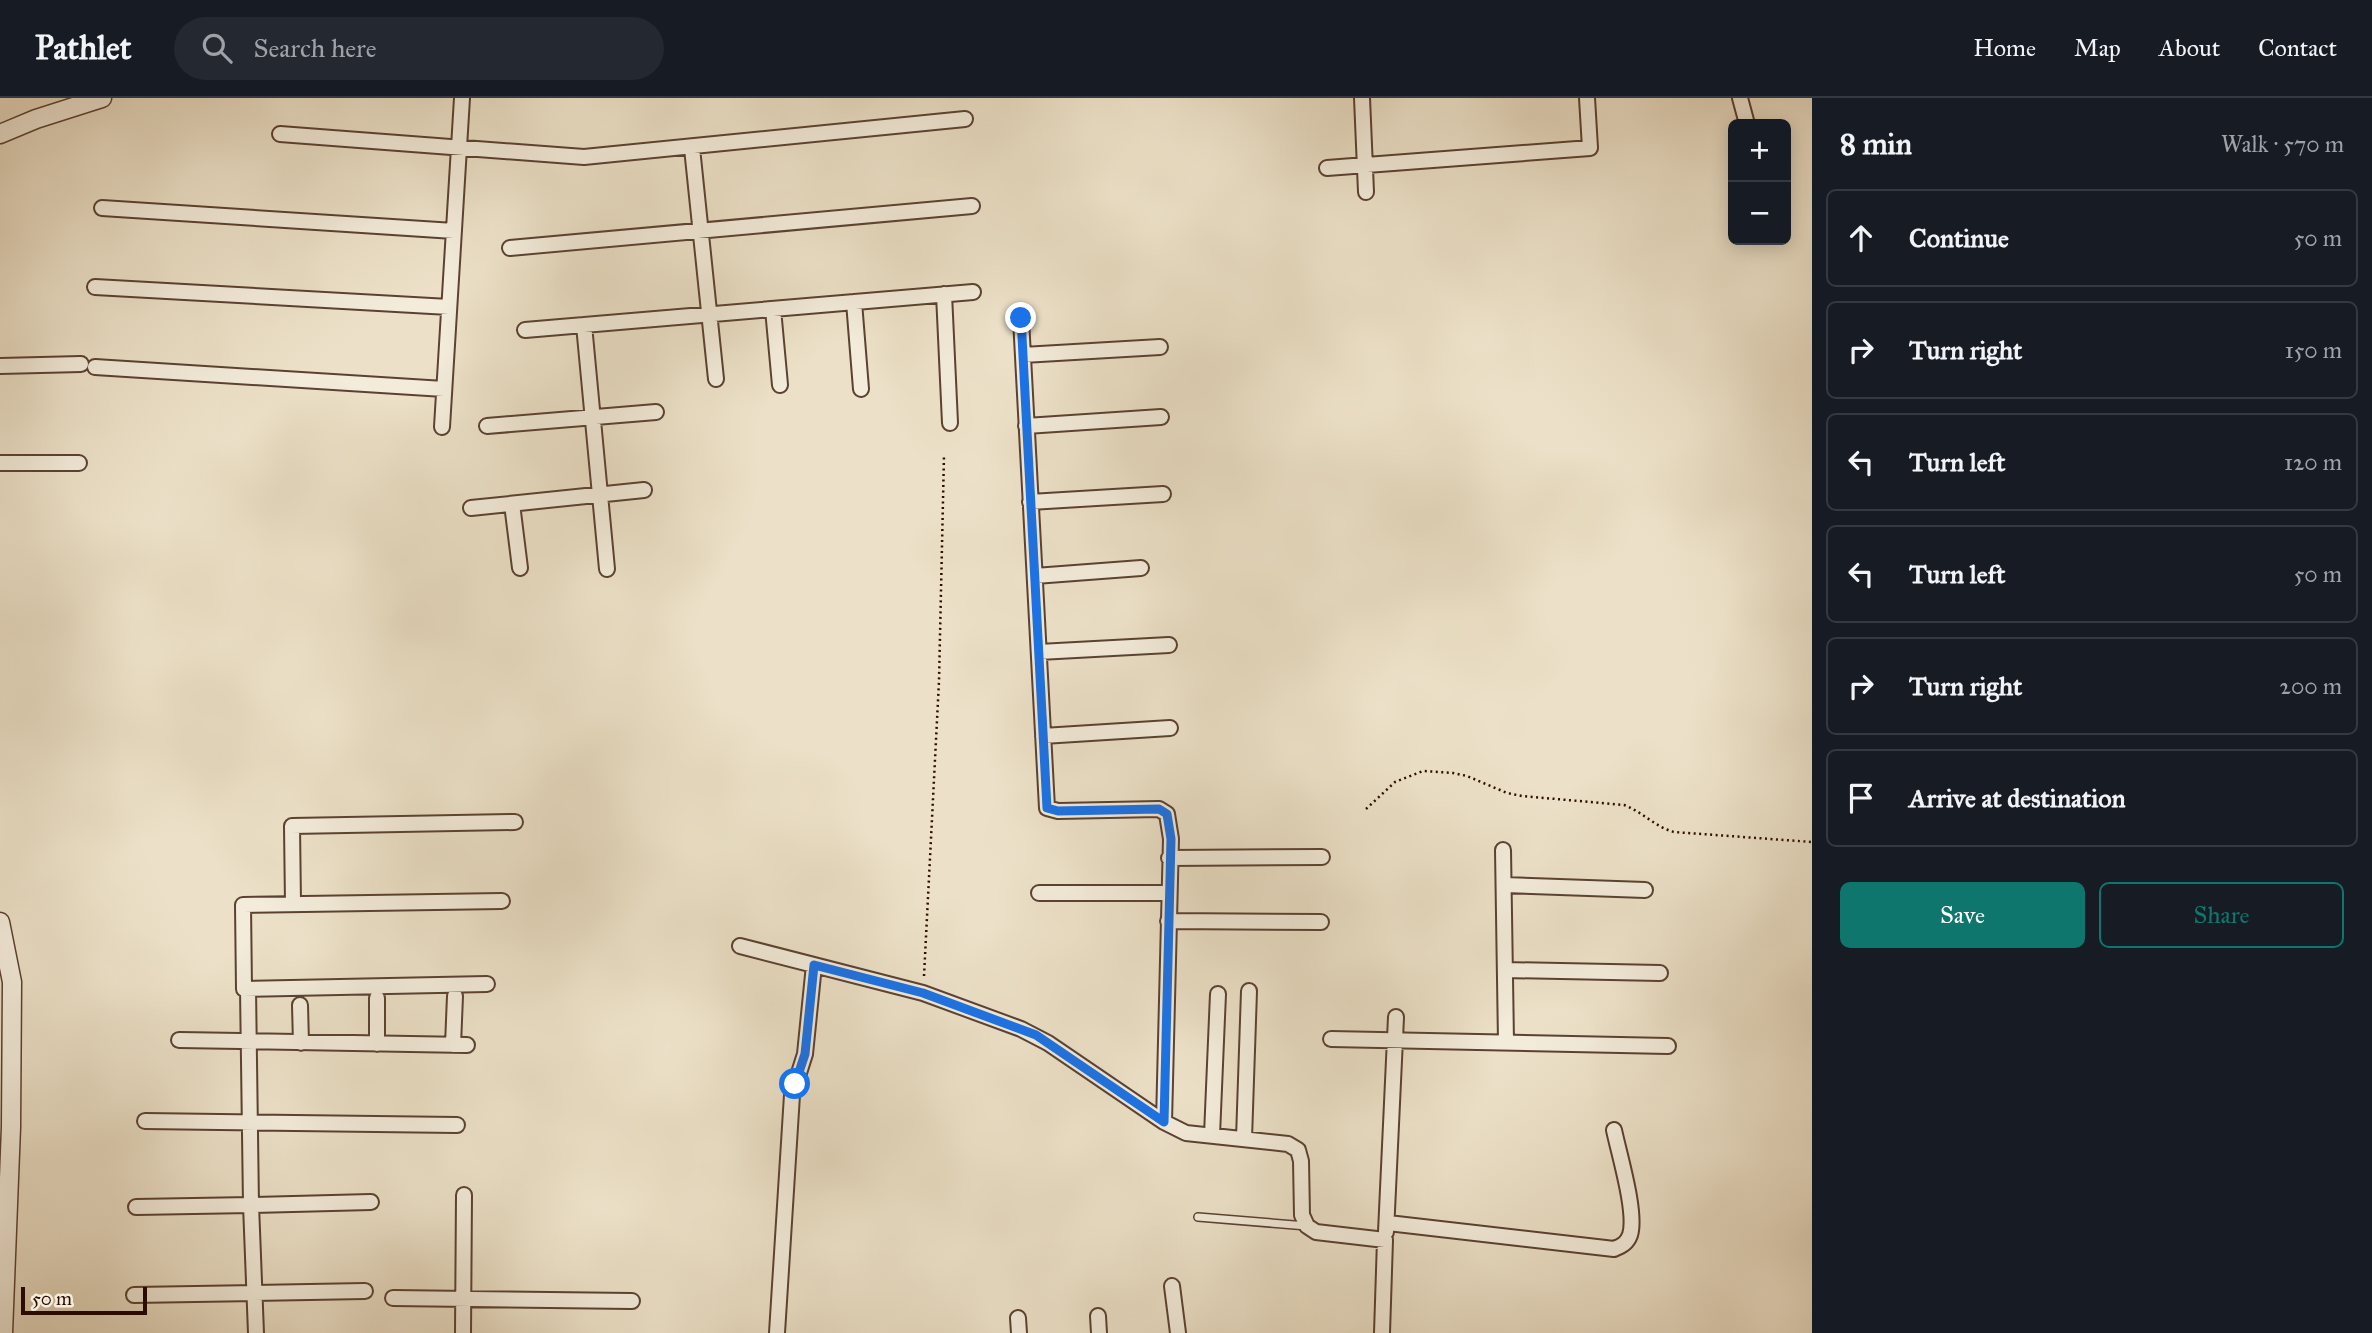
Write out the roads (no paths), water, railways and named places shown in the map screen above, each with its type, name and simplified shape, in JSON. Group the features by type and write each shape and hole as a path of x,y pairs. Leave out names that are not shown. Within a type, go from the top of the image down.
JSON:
{"street":[{"path":"0,134 36,119 102,98"},
{"path":"442,426 462,98"},
{"path":"1362,98 1366,192"},
{"path":"1327,168 1590,148 1587,98"},
{"path":"1740,98 1746,119"},
{"path":"280,134 584,157 965,119"},
{"path":"692,148 716,379"},
{"path":"510,248 971,206"},
{"path":"102,208 454,230"},
{"path":"95,287 449,307"},
{"path":"525,330 973,292"},
{"path":"944,294 950,423"},
{"path":"855,302 861,389"},
{"path":"773,309 780,385"},
{"path":"1021,318 1047,808 1058,811 1159,809 1167,814 1169,893 1164,1122"},
{"path":"584,325 607,569"},
{"path":"1023,355 1160,347"},
{"path":"0,366 88,365 444,389"},
{"path":"487,426 656,411"},
{"path":"1026,426 1161,417"},
{"path":"0,463 79,463"},
{"path":"471,508 644,489"},
{"path":"1030,502 1163,494"},
{"path":"512,504 520,568"},
{"path":"1035,576 1141,568"},
{"path":"1039,653 1169,645"},
{"path":"1043,736 1170,728"},
{"path":"293,904 292,827 515,822"},
{"path":"1503,850 1506,1042"},
{"path":"1169,858 1322,857"},
{"path":"1504,884 1645,890"},
{"path":"1039,893 1169,893"},
{"path":"488,984 244,989 243,905 502,901"},
{"path":"1168,921 1321,922"},
{"path":"0,922 12,982 6,1029 3,1333"},
{"path":"740,946 923,993 1036,1035 1164,1122 1186,1133 1288,1143 1298,1150 1301,1161 1302,1215 1307,1226 1316,1232 1385,1240"},
{"path":"777,1333 792,1095 805,1054 814,965"},
{"path":"1505,970 1660,973"},
{"path":"248,989 256,1333"},
{"path":"1244,1139 1250,991"},
{"path":"1212,1135 1218,994"},
{"path":"179,1040 460,1045 454,996"},
{"path":"377,998 377,1044"},
{"path":"300,1005 301,1043"},
{"path":"1382,1333 1396,1017"},
{"path":"1331,1039 1668,1046"},
{"path":"145,1121 457,1125"},
{"path":"1388,1223 1614,1249 1623,1246 1629,1237 1632,1224 1614,1130"},
{"path":"463,1333 464,1195"},
{"path":"136,1207 371,1202"},
{"path":"1172,1286 1178,1333"},
{"path":"134,1295 365,1291"},
{"path":"393,1298 632,1301"},
{"path":"1098,1316 1099,1333"}],"lane":[{"path":"1198,1217 1307,1226"}]}
